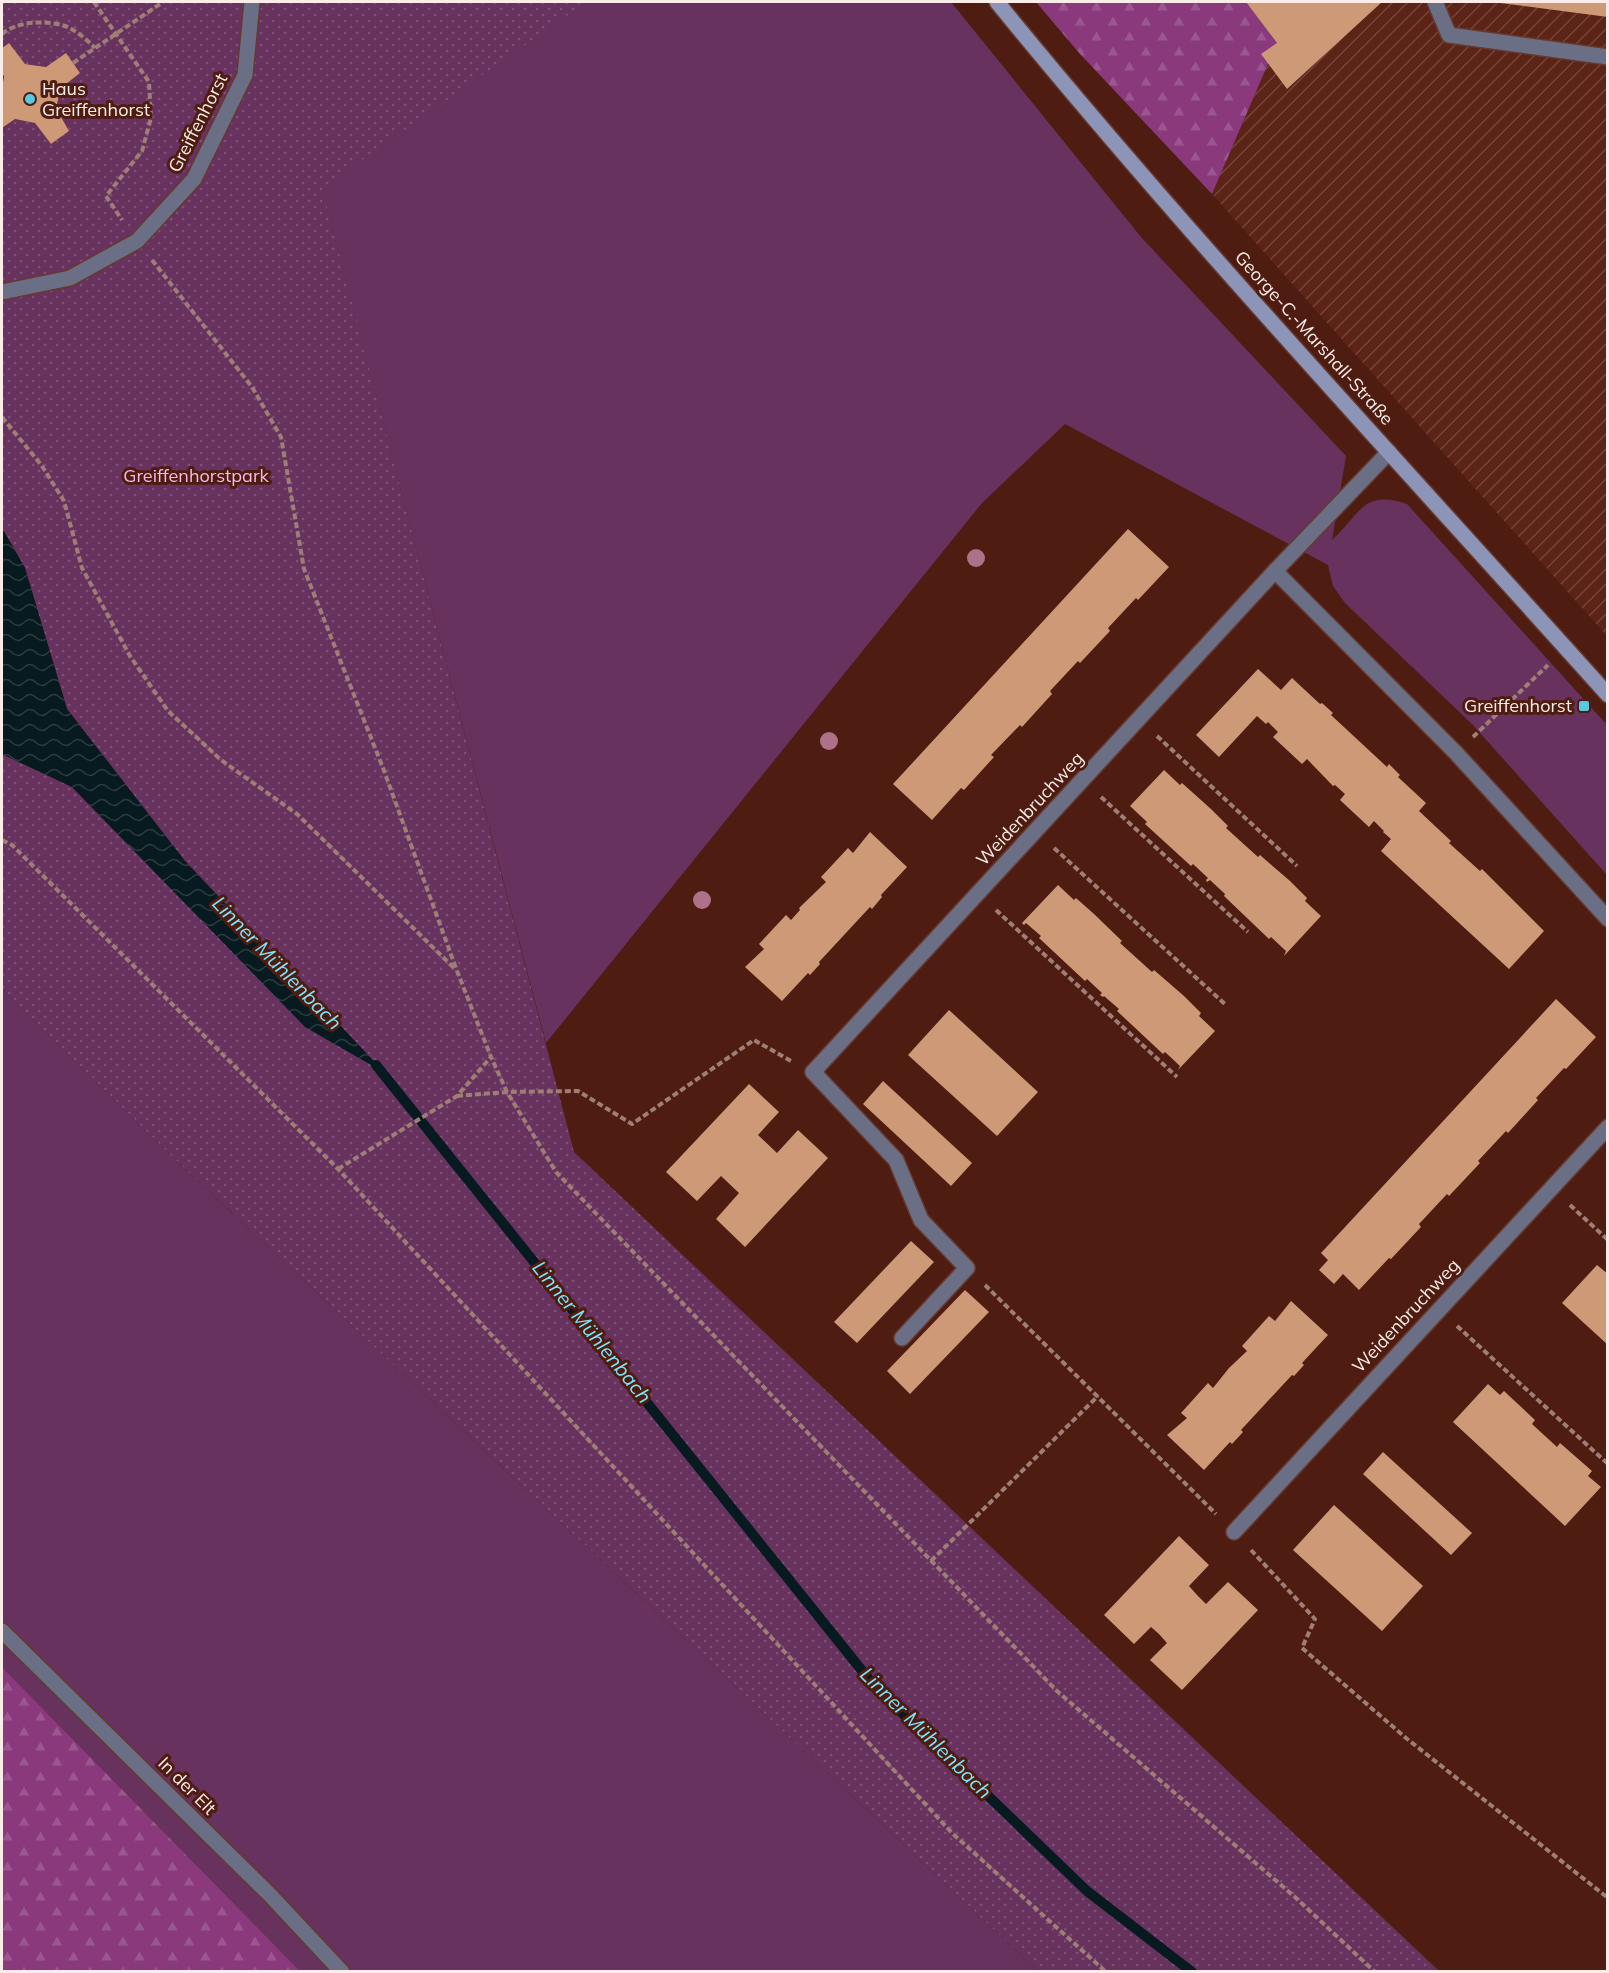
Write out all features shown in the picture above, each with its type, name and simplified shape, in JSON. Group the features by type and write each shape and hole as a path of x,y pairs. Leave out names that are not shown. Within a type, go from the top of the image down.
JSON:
{"main road":[{"name":"George-C.-Marshall-Straße","path":"997,2 1065,86 1389,452 1608,694"}],"street":[{"name":"Greiffenhorst","path":"2,292 70,278 137,241 194,179 245,75 252,2"},
{"path":"1435,2 1449,35 1608,57"},
{"name":"Weidenbruchweg","path":"813,1072 1275,571 1389,452"},
{"path":"1275,571 1456,753 1608,919"},
{"path":"813,1072 896,1160 921,1220 967,1268 902,1338"},
{"name":"Weidenbruchweg","path":"1234,1532 1608,1127"},
{"name":"In der Elt","path":"2,1631 270,1895 342,1971"}],"path":[{"path":"94,2 149,82 151,118 142,151 106,196 137,241 252,387 281,437 304,568 383,768 491,1057 507,1092 556,1172 1056,1691 1287,1891 1375,1971"},
{"path":"73,63 164,2"},
{"path":"2,34 33,22 65,26 86,38 95,48"},
{"path":"2,417 42,466 64,501 82,568 130,656 168,711 221,760 297,814 457,971"},
{"path":"1456,753 1566,648"},
{"path":"1139,719 1297,866"},
{"path":"1082,781 1248,932"},
{"path":"1036,831 1226,1005"},
{"path":"2,840 12,845 338,1170 952,1833 1106,1971"},
{"path":"978,894 1177,1077"},
{"path":"457,1096 507,1092 578,1091 632,1124 754,1040 813,1072"},
{"path":"338,1170 457,1096 491,1057"},
{"path":"1551,1188 1608,1240"},
{"path":"967,1268 1234,1532 1315,1619 1302,1648 1406,1738 1608,1899"},
{"path":"1439,1309 1608,1464"},
{"path":"931,1561 1098,1396"}],"shaded area":[{"path":"1246,2 1607,2 1607,636 1212,194 1277,43"}],"green space":[{"name":"Greiffenhorstpark","path":"2,2 586,2 322,188 574,1152 1439,1971 1038,1971 182,1166 2,989 2,754 72,787 305,1026 383,1071 185,861 67,709 25,568 2,528 2,128 15,119 35,123 51,144 69,131 56,108 61,88 80,73 66,53 46,67 25,64 9,43 2,48"},
{"path":"585,2 951,2 1141,237 1346,456 1332,540 1363,507 1371,502 1392,500 1407,504 1607,725 1607,875 1472,724 1345,603 1333,586 1328,565 1065,424 982,503 546,1043 321,186"},
{"path":"1036,2 1246,2 1277,43 1212,194 1080,54"},
{"path":"2,989 182,1166 1038,1971 300,1971 2,1667"},
{"path":"2,1667 300,1971 2,1971"}],"water":[{"name":"Linner Mühlenbach","path":"2,528 25,568 67,709 185,861 385,1073 305,1027 72,787 2,754"}],"building":[{"path":"1246,2 1382,2 1287,89 1261,54 1277,43"},
{"path":"1608,2 1608,17 1500,3"},
{"name":"Haus Greiffenhorst","path":"9,43 25,64 46,67 66,53 80,73 61,88 56,108 69,131 51,144 35,123 15,119 2,128 4,76 2,74 2,48"},
{"path":"1128,529 1169,567 1138,600 1136,598 1108,628 1110,631 1050,691 1052,694 1022,727 1020,725 991,755 994,757 964,790 961,788 932,820 893,784"},
{"path":"1258,669 1281,690 1292,678 1333,713 1331,715 1387,767 1389,764 1400,775 1398,777 1426,803 1419,811 1451,841 1449,843 1480,871 1482,869 1544,931 1509,969 1381,851 1391,839 1384,831 1374,821 1369,827 1340,800 1345,794 1335,785 1333,786 1307,759 1302,764 1273,737 1278,732 1268,722 1266,724 1257,716 1219,757 1196,735"},
{"path":"1164,770 1211,809 1228,826 1226,828 1258,857 1260,855 1290,881 1307,898 1305,901 1321,916 1284,956 1286,951 1271,937 1269,939 1210,880 1207,882 1208,878 1193,864 1191,866 1145,824 1147,822 1130,806"},
{"path":"870,832 907,867 881,895 882,897 872,909 870,907 819,962 820,964 810,975 808,973 782,1001 745,967 764,949 759,944 786,915 791,920 800,910 799,908 826,882 821,877 848,848 853,853"},
{"path":"1058,885 1094,914 1122,941 1120,943 1152,972 1154,970 1184,996 1201,1013 1199,1016 1215,1031 1178,1070 1180,1066 1165,1052 1163,1054 1117,1011 1119,1009 1100,995 1102,993 1087,979 1085,981 1039,938 1041,936 1026,923 1024,925 1022,923"},
{"path":"1556,999 1596,1037 1536,1098 1538,1100 1478,1161 1480,1163 1449,1196 1447,1194 1419,1224 1421,1227 1359,1290 1343,1274 1334,1284 1319,1270 1328,1260 1321,1253"},
{"path":"949,1010 1038,1092 997,1136 908,1055"},
{"path":"883,1081 972,1163 951,1186 863,1104"},
{"path":"749,1084 779,1112 758,1135 777,1153 798,1130 828,1158 745,1247 716,1219 739,1193 721,1176 697,1201 666,1172"},
{"path":"911,1241 934,1262 857,1343 834,1322"},
{"path":"1597,1265 1608,1274 1608,1345 1562,1303"},
{"path":"965,1290 989,1312 910,1394 887,1371"},
{"path":"1291,1301 1328,1335 1302,1363 1304,1365 1294,1376 1292,1375 1241,1430 1243,1432 1232,1444 1230,1442 1204,1470 1167,1435 1187,1418 1181,1413 1208,1383 1213,1388 1247,1351 1242,1346 1269,1316 1275,1321"},
{"path":"1488,1384 1500,1395 1504,1391 1535,1420 1532,1424 1557,1447 1560,1443 1592,1471 1588,1476 1601,1487 1565,1526 1453,1422"},
{"path":"1383,1452 1472,1533 1451,1555 1363,1474"},
{"path":"1334,1505 1423,1586 1382,1631 1293,1550"},
{"path":"1179,1536 1209,1565 1189,1586 1206,1604 1228,1582 1258,1610 1182,1690 1150,1660 1167,1643 1159,1634 1151,1627 1134,1644 1104,1615"}],"waterway":[{"name":"Linner Mühlenbach","path":"376,1065 876,1688 1087,1891 1192,1972"}],"place":[{"name":"Haus Greiffenhorst","path":"30,99"},
{"name":"Greiffenhorst","path":"1584,706"}]}
